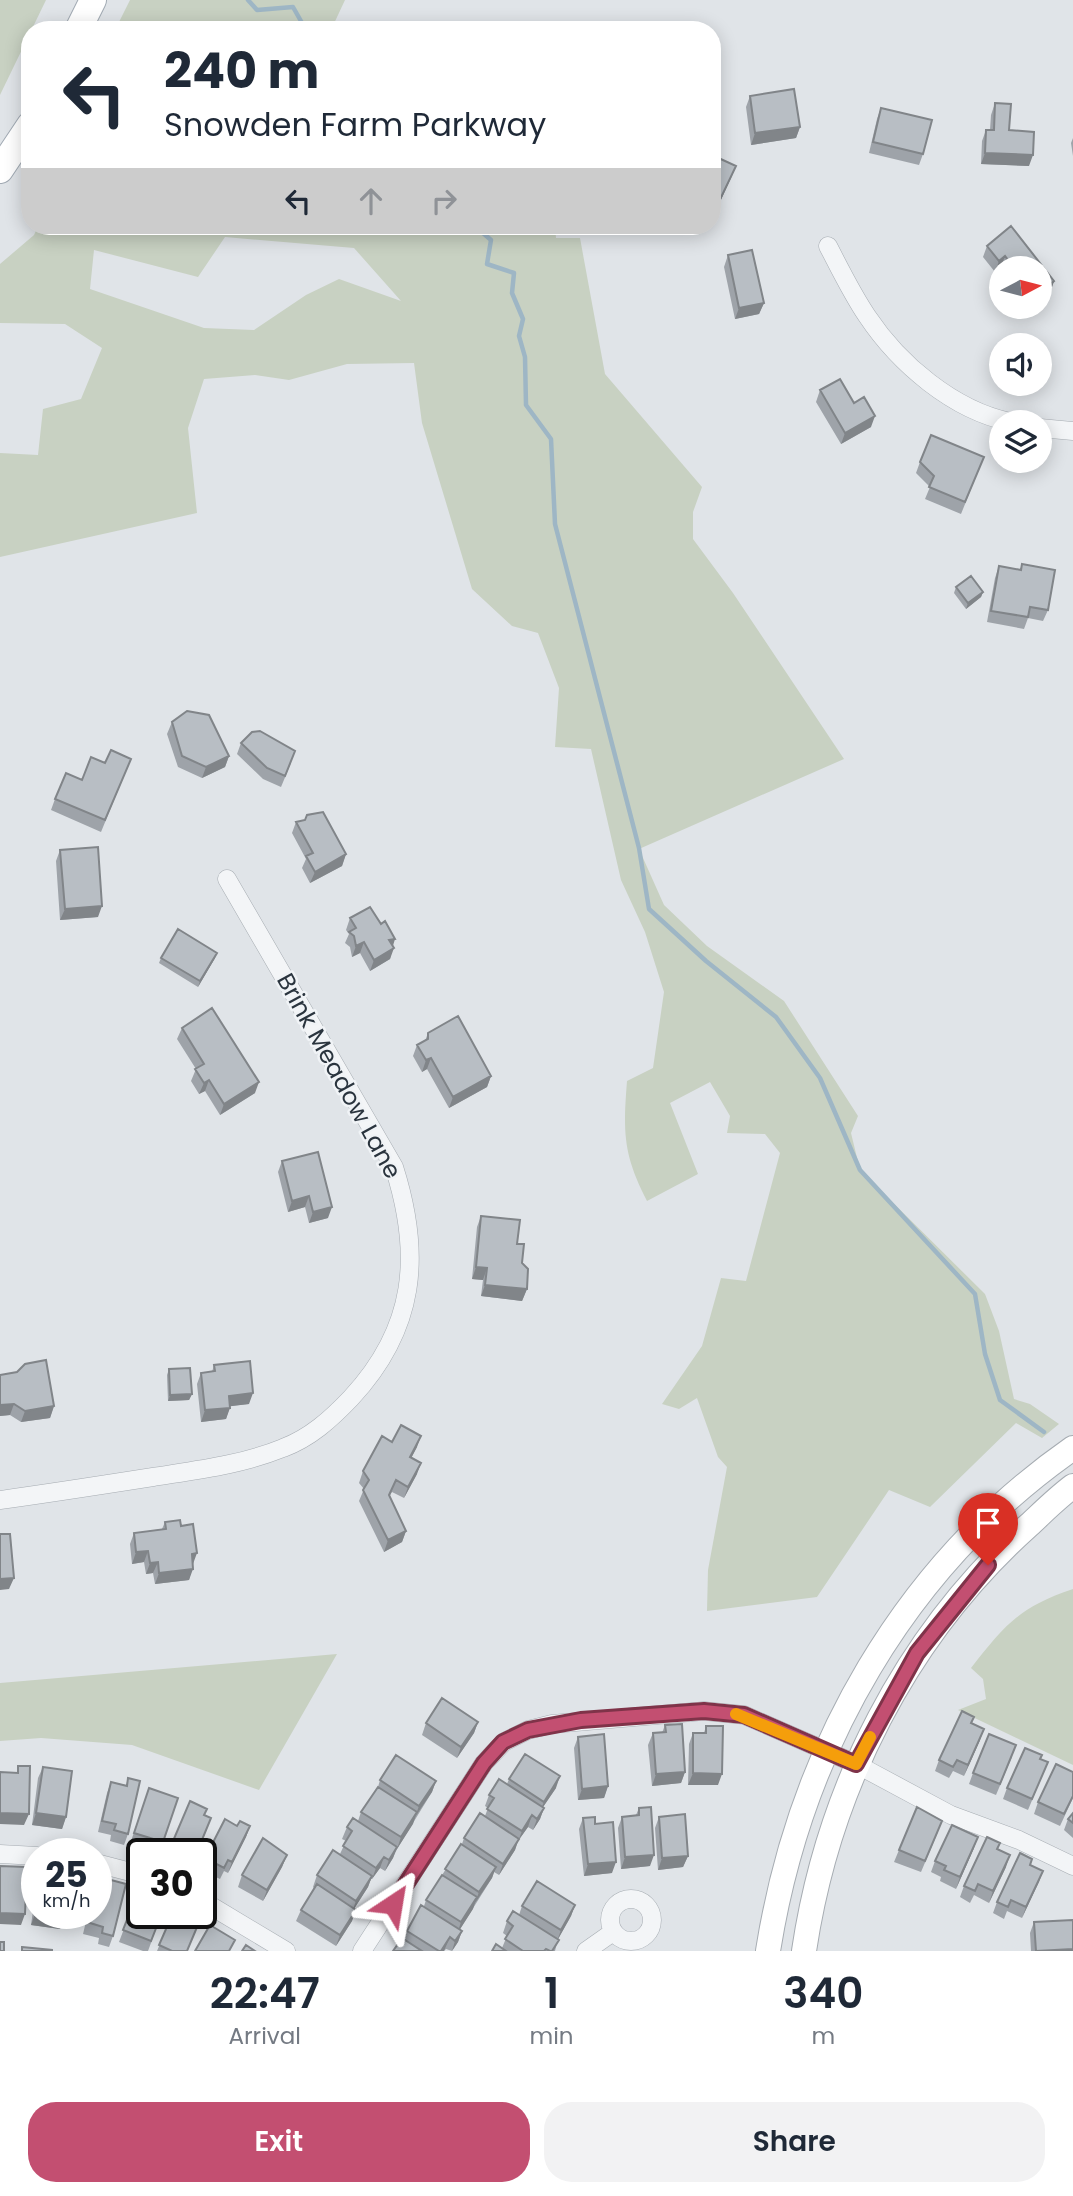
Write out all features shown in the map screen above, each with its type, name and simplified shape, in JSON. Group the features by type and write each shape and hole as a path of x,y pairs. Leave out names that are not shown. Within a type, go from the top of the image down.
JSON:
{"main road":[{"path":"82,21 93,0"},
{"path":"0,170 21,138"},
{"path":"768,1951 778,1890 825,1749 866,1671 926,1584 988,1517 1073,1448"},
{"path":"804,1951 812,1893 830,1832 856,1764 917,1653 958,1599 1004,1548 1073,1486"}],"street":[{"path":"828,246 866,316 894,351 935,387 959,402 989,414"},
{"path":"1052,429 1073,431"},
{"name":"Brink Meadow Lane","path":"0,1500 229,1465 285,1448 328,1422 374,1373 398,1328 408,1296 412,1247 407,1207 394,1167 227,879"},
{"path":"362,1951 484,1763 503,1742 528,1730 581,1720 704,1711 744,1715 825,1749 951,1815 1019,1840 1073,1866"},
{"path":"0,1854 21,1855"},
{"path":"217,1910 286,1951"},
{"path":"586,1951 613,1932"}],"green space":[{"path":"0,0 46,0 36,21 21,21 21,52 0,95"},
{"path":"130,0 345,0 335,21 120,21"},
{"path":"34,235 556,235 556,238 580,238 605,374 702,487 693,512 693,539 733,593 844,759 639,849 664,905 707,946 784,1001 858,1116 851,1133 860,1170 985,1294 999,1331 1014,1399 1030,1404 1059,1424 1042,1438 1016,1423 930,1507 889,1490 817,1597 707,1611 708,1570 727,1467 718,1457 697,1398 679,1409 662,1404 702,1346 721,1278 746,1281 780,1153 765,1134 727,1133 730,1116 710,1082 670,1103 698,1174 647,1201 639,1184 626,1143 627,1081 653,1068 664,992 645,932 621,880 591,749 555,747 559,688 538,633 512,626 472,589 422,423 414,363 347,364 289,380 255,375 204,379 188,428 197,513 0,557 0,453 38,455 43,409 81,399 102,348 65,324 0,323 0,264","holes":["225,237 354,248 401,301 339,279 306,295 254,330 204,328 90,289 94,250 198,277"]},
{"path":"1073,1589 1073,1765 958,1710 986,1699 983,1679 971,1668 1004,1629 1039,1603"},
{"path":"337,1654 259,1790 132,1745 41,1738 0,1741 0,1683"}],"building":[{"path":"794,89 800,127 755,133 750,96"},
{"path":"995,103 1011,104 1009,130 1034,132 1033,155 985,153 986,130 994,130"},
{"path":"881,108 932,120 923,154 873,142"},
{"path":"721,159 736,166 721,198"},
{"path":"1011,226 1034,256 995,256 987,246"},
{"path":"752,250 764,303 739,308 728,255"},
{"path":"840,379 854,403 864,397 875,416 845,433 820,390"},
{"path":"931,435 984,457 965,502 929,487 934,476 920,462"},
{"path":"1022,564 1055,570 1048,610 1030,607 1028,617 991,611 999,566 1021,570"},
{"path":"971,576 983,592 968,603 956,587"},
{"path":"187,711 209,715 229,756 206,767 182,756 172,722"},
{"path":"260,731 295,751 285,776 267,768 241,743 252,732"},
{"path":"111,750 131,759 105,820 55,799 66,773 82,780 91,757 105,763"},
{"path":"323,812 346,854 315,872 306,856 313,853 296,822 305,820 307,815"},
{"path":"98,847 102,906 65,909 60,850"},
{"path":"370,907 381,924 385,921 395,939 389,940 394,948 374,960 364,942 356,946 354,936 349,932 356,928 350,918"},
{"path":"178,929 217,953 200,981 161,958"},
{"path":"212,1008 259,1082 224,1104 209,1080 204,1083 195,1069 204,1064 182,1028"},
{"path":"458,1016 491,1076 453,1097 431,1058 426,1060 417,1045 428,1039 428,1033"},
{"path":"318,1152 332,1207 313,1212 309,1196 292,1201 282,1161"},
{"path":"481,1216 520,1220 517,1244 524,1244 522,1263 528,1269 527,1289 485,1285 487,1268 476,1267"},
{"path":"46,1360 54,1406 25,1411 14,1404 0,1405 0,1375 17,1372 25,1364"},
{"path":"250,1361 253,1393 229,1396 230,1408 205,1410 201,1373 215,1371 214,1365"},
{"path":"190,1368 192,1394 170,1395 169,1369"},
{"path":"401,1425 421,1436 410,1457 421,1463 408,1487 396,1480 389,1495 406,1531 388,1540 363,1490 369,1480 363,1471 382,1436 392,1442"},
{"path":"180,1520 181,1526 193,1524 197,1553 192,1554 193,1569 159,1573 158,1562 150,1563 148,1551 136,1552 134,1533 166,1529 165,1522"},
{"path":"0,1534 10,1534 14,1578 0,1579"},
{"path":"442,1698 478,1722 461,1747 426,1723"},
{"path":"962,1711 974,1717 971,1723 984,1729 968,1765 957,1760 953,1767 939,1760"},
{"path":"682,1724 685,1772 656,1774 653,1733 666,1732 665,1725"},
{"path":"706,1726 723,1726 722,1774 693,1773 693,1733 706,1733"},
{"path":"604,1734 608,1786 582,1789 578,1737"},
{"path":"989,1734 1016,1745 1000,1784 973,1773"},
{"path":"1025,1748 1042,1755 1040,1759 1048,1762 1032,1799 1007,1788"},
{"path":"525,1754 560,1776 544,1802 509,1779"},
{"path":"396,1755 436,1781 419,1806 380,1780"},
{"path":"1056,1764 1073,1772 1073,1796 1064,1814 1038,1802"},
{"path":"18,1766 30,1766 29,1814 0,1813 0,1772 18,1773"},
{"path":"43,1767 72,1771 66,1817 36,1813"},
{"path":"128,1778 140,1781 128,1834 114,1830 116,1824 102,1821 111,1782 127,1786"},
{"path":"499,1779 544,1808 537,1819 532,1815 522,1831 487,1809 494,1798 489,1795"},
{"path":"378,1787 417,1812 401,1837 361,1812"},
{"path":"149,1788 178,1798 164,1838 150,1838 134,1833"},
{"path":"190,1801 207,1809 204,1815 211,1818 203,1838 174,1838"},
{"path":"651,1807 654,1855 625,1857 622,1817 639,1815 639,1808"},
{"path":"917,1807 942,1821 925,1861 899,1850"},
{"path":"480,1813 519,1839 503,1864 464,1838"},
{"path":"685,1814 688,1856 662,1858 659,1817"},
{"path":"595,1817 595,1824 613,1822 616,1862 588,1864 583,1818"},
{"path":"353,1818 397,1847 389,1860 384,1857 376,1868 343,1846 352,1831 347,1827"},
{"path":"225,1819 237,1826 240,1821 250,1826 232,1862 228,1860 224,1868 217,1864 215,1838"},
{"path":"952,1825 978,1837 960,1877 944,1870 946,1866 935,1861"},
{"path":"987,1837 1000,1843 997,1849 1010,1855 993,1891 978,1884 975,1891 964,1886"},
{"path":"263,1838 287,1855 267,1890 242,1875"},
{"path":"461,1844 496,1867 479,1892 445,1869"},
{"path":"333,1850 372,1876 356,1901 317,1875"},
{"path":"1020,1853 1032,1859 1030,1865 1043,1871 1026,1907 1011,1900 1008,1907 997,1902"},
{"path":"0,1866 21,1867 21,1914 0,1913"},
{"path":"442,1875 477,1897 461,1922 426,1900"},
{"path":"112,1880 126,1884 113,1936 102,1933 103,1929 112,1929"},
{"path":"537,1881 575,1905 561,1930 522,1906"},
{"path":"317,1884 356,1910 340,1935 301,1910"},
{"path":"421,1905 462,1931 455,1941 450,1937 441,1951 407,1931"},
{"path":"513,1911 559,1940 552,1951 523,1951 505,1939 513,1926 507,1921"},
{"path":"1073,1920 1073,1949 1036,1951 1034,1922"},
{"path":"126,1922 126,1929 156,1929 151,1941 123,1930"},
{"path":"166,1929 196,1929 187,1951 172,1951 159,1945"},
{"path":"208,1929 217,1929 235,1940 229,1951 195,1951"},
{"path":"402,1938 422,1951 393,1951"},
{"path":"0,1942 4,1942 4,1951 0,1951"},
{"path":"496,1944 506,1951 492,1951"},
{"path":"246,1945 255,1951 242,1951"},
{"path":"22,1947 52,1950 52,1951 22,1951"}],"waterway":[{"path":"248,0 257,10 293,7 301,21"},
{"path":"485,235 491,240 487,264 514,273 512,293 523,319 519,336 525,357 526,405 551,439 555,524 639,848 649,909 706,961 776,1017 820,1078 860,1170 975,1294 985,1354 1000,1400 1044,1432"}],"slow traffic":[{"path":"736,1714 744,1715 856,1764 870,1737"}],"route":[{"path":"393,1904 484,1763 503,1742 528,1730 581,1720 704,1711 744,1715 856,1764 887,1702 917,1653 988,1565"}]}
